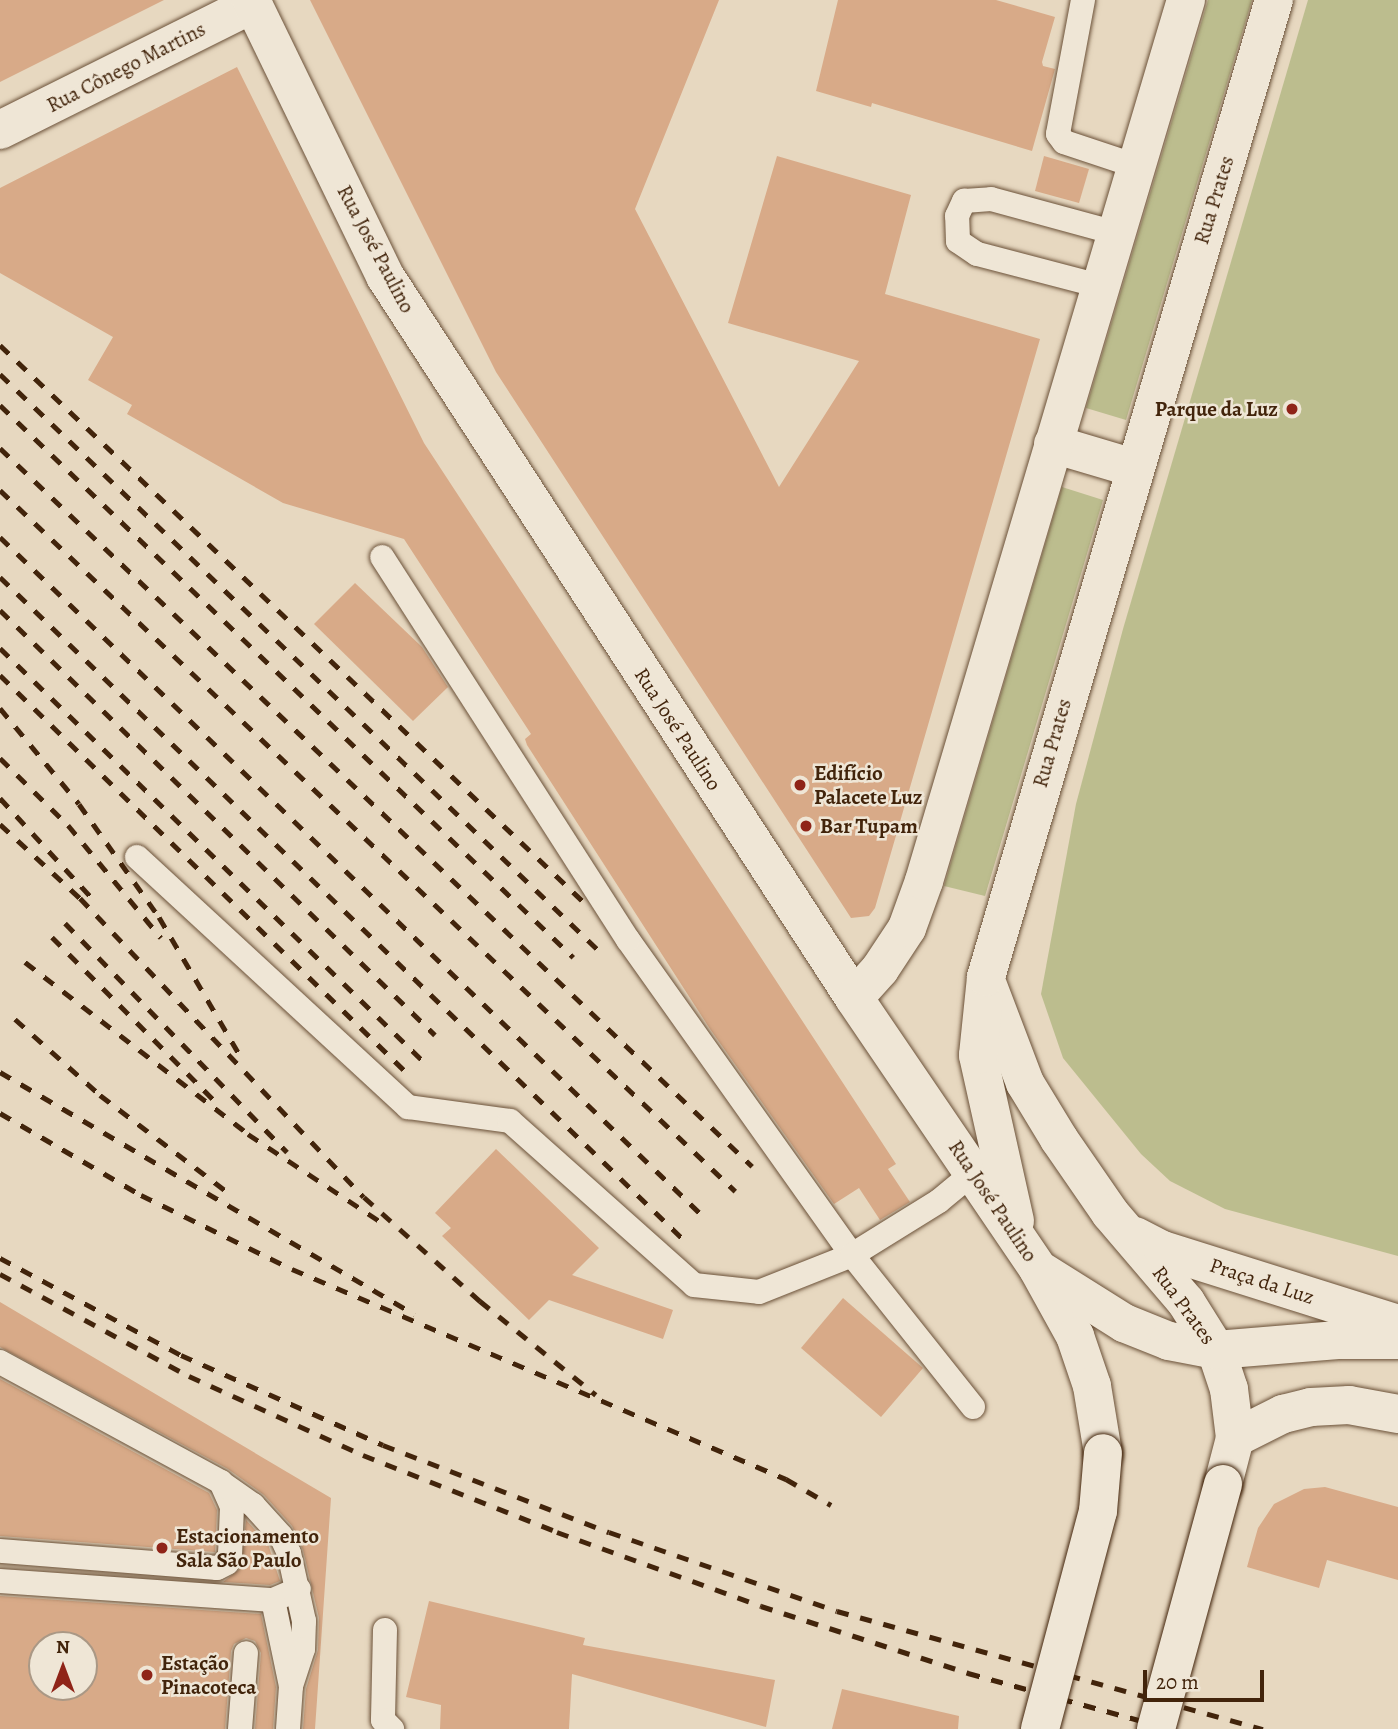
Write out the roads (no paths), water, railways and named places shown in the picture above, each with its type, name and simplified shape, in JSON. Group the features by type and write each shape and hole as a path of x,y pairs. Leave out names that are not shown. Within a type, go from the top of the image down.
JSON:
{"main road":[{"path":"854,998 880,970 908,928 1185,0"},
{"name":"Rua Prates","path":"1236,1438 1229,1389 1216,1350 1186,1302 1110,1213 1025,1083 986,978 1274,0"},
{"name":"Rua Cônego Martins","path":"0,130 252,2"},
{"name":"Rua José Paulino","path":"252,2 385,276 854,998 1028,1253 1075,1336 1092,1386 1103,1453 1098,1511 1041,1729"},
{"path":"1053,444 1134,468"},
{"path":"986,978 978,1055 1028,1253 1124,1323 1168,1341 1216,1350 1338,1340 1398,1340"},
{"name":"Praça da Luz","path":"1128,1233 1163,1250 1398,1324"},
{"path":"1156,1729 1236,1438 1283,1414 1311,1407 1349,1405 1398,1414"}],"lane":[{"path":"1083,0 1058,134 1064,142 1136,166"},
{"path":"1100,286 977,254 958,241 957,216 964,201 990,199 1116,233"},
{"path":"382,556 628,940 852,1255 973,1407"},
{"path":"137,857 408,1107 510,1121 694,1285 759,1292 852,1255 974,1172"},
{"path":"0,1362 220,1482 253,1505 281,1536 299,1589 303,1649 290,1686"},
{"path":"0,1551 217,1568 227,1563 230,1555 232,1507 220,1482"},
{"path":"0,1581 273,1600 299,1589"},
{"path":"273,1600 290,1686 288,1729"},
{"path":"385,1630 383,1720 392,1729"},
{"path":"240,1729 246,1653"}],"railway":[{"path":"0,345 590,908"},
{"path":"0,374 597,949"},
{"path":"0,405 573,957"},
{"path":"0,448 752,1166"},
{"path":"0,490 735,1191"},
{"path":"0,537 705,1218"},
{"path":"0,577 684,1240"},
{"path":"0,610 435,1035"},
{"path":"0,648 424,1062"},
{"path":"0,675 406,1072"},
{"path":"0,708 79,804 159,917 242,1059"},
{"path":"0,758 68,825 161,938"},
{"path":"0,798 92,898"},
{"path":"0,824 80,898 364,1197 480,1301 596,1395"},
{"path":"65,923 287,1152"},
{"path":"52,937 215,1101"},
{"path":"25,962 248,1134 384,1224"},
{"path":"15,1019 100,1095 226,1191"},
{"path":"0,1072 414,1314"},
{"path":"0,1113 141,1195 292,1269 786,1479 831,1505"},
{"path":"0,1258 181,1355 383,1445 609,1532 837,1611 1263,1729"},
{"path":"0,1274 189,1376 363,1455 557,1532 761,1606 968,1673 1171,1729"}],"place":[{"name":"Parque da Luz","path":"1292,409"},
{"name":"Edifício Palacete Luz","path":"800,785"},
{"name":"Bar Tupam","path":"806,826"},
{"name":"Estacionamento Sala São Paulo","path":"162,1548"},
{"name":"Estação Pinacoteca","path":"147,1675"}]}
